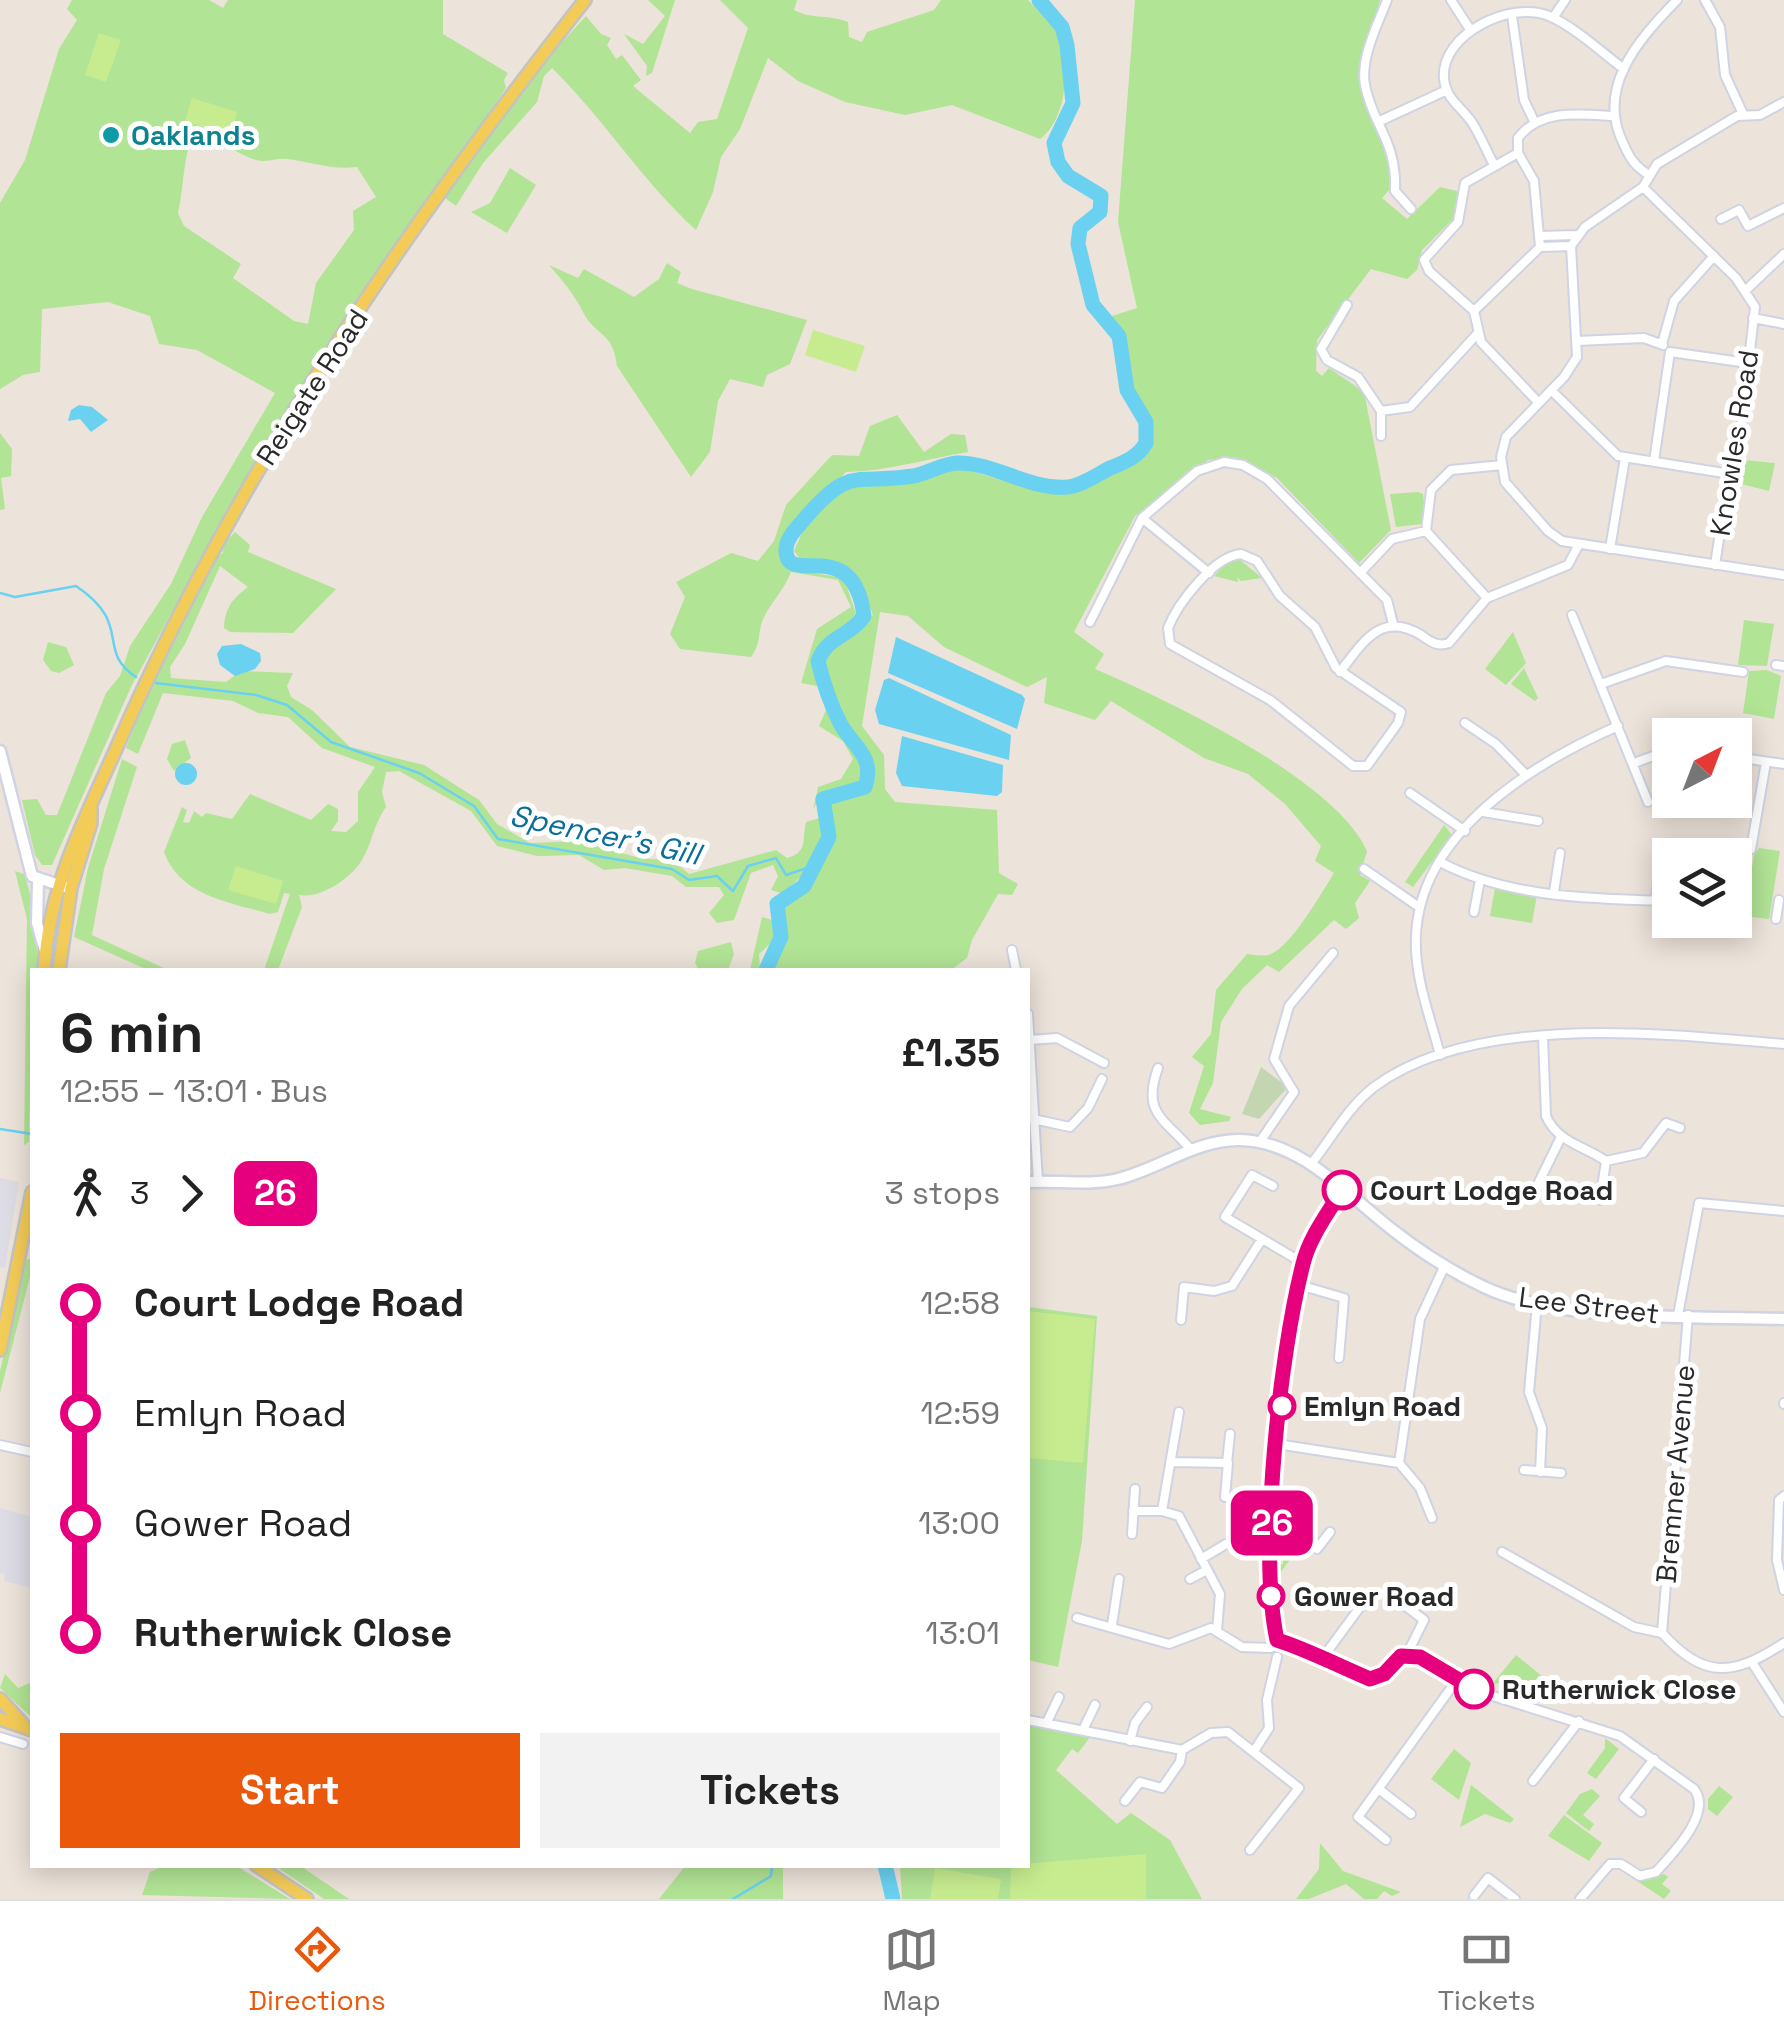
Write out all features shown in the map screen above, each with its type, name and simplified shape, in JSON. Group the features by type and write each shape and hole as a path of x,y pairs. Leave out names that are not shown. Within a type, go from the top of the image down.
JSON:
{"main road":[{"name":"Reigate Road","path":"44,968 45,951 91,823 91,806 169,631 275,444 479,135 581,2"},
{"name":"Reigate Road","path":"59,968 66,887"},
{"path":"0,1350 30,1202"},
{"path":"0,1699 28,1727"},
{"path":"0,1719 28,1727"},
{"path":"260,1868 307,1899"}],"street":[{"path":"1387,0 1364,69 1365,86 1396,164 1395,191 1411,208"},
{"path":"1452,0 1471,31"},
{"path":"1553,18 1564,0"},
{"path":"1650,174 1635,165 1611,116 1616,82 1677,0"},
{"path":"1705,0 1720,28 1725,75 1743,114"},
{"path":"1494,165 1471,120 1447,90 1447,60 1471,31 1512,16 1532,13 1553,18 1624,69"},
{"path":"1512,16 1526,109 1535,123"},
{"path":"1380,121 1447,90"},
{"path":"1784,102 1760,115 1743,114 1666,158 1643,187 1578,234 1571,246 1577,342 1573,366 1506,436 1502,465 1505,482 1548,531 1578,546 1784,575"},
{"path":"1540,247 1534,181 1518,153 1518,138 1535,123 1569,114 1611,116"},
{"path":"1518,153 1465,183 1458,222 1424,260 1428,271 1474,311 1482,342 1539,403"},
{"name":"Knowles Road","path":"1643,187 1746,290 1754,307 1750,372 1737,460 1730,474 1715,565"},
{"path":"1386,198 1395,191"},
{"path":"1721,219 1739,210 1748,226 1784,208"},
{"path":"1539,236 1578,234"},
{"path":"1474,311 1540,247 1571,246"},
{"path":"1746,290 1784,254"},
{"path":"1662,344 1678,294 1714,256"},
{"path":"1346,305 1321,349 1327,360 1358,378 1381,411 1381,436"},
{"path":"1754,318 1784,324"},
{"path":"1381,411 1410,406 1478,333"},
{"path":"1577,342 1644,338 1662,344 1670,352 1748,363"},
{"path":"1654,461 1670,352"},
{"path":"1320,371 1327,360"},
{"path":"1551,390 1611,453 1730,474"},
{"path":"1610,549 1626,458"},
{"path":"1090,622 1142,518 1205,466 1243,465 1267,479 1392,606 1393,624"},
{"path":"1486,598 1426,531 1431,490 1451,470 1502,465"},
{"path":"1142,518 1210,573"},
{"path":"1360,573 1392,538 1426,531"},
{"path":"1340,672 1371,633 1393,624 1444,645 1454,639 1486,598 1568,565 1578,546"},
{"path":"1241,554 1257,561 1280,596 1319,632 1329,660 1340,672 1400,712 1398,723 1364,768 1346,762 1270,700 1170,644 1170,621 1210,573 1229,556 1241,554"},
{"path":"1111,576 1122,581"},
{"path":"1572,615 1634,763 1638,788 1648,802"},
{"path":"1572,641 1582,637"},
{"path":"1600,684 1666,662 1726,664 1743,672"},
{"path":"1465,723 1483,728 1525,774"},
{"path":"1440,1056 1416,960 1419,907 1440,862 1482,812 1525,774 1618,726"},
{"path":"0,751 26,860 38,880 37,923 45,951"},
{"path":"1634,763 1652,756"},
{"path":"1752,760 1784,764"},
{"path":"1752,843 1766,762"},
{"path":"1410,794 1465,831"},
{"path":"1482,812 1538,820"},
{"path":"1741,829 1754,831"},
{"path":"1554,892 1560,854"},
{"path":"1440,862 1480,880 1554,892 1652,900"},
{"path":"1364,870 1419,907"},
{"path":"38,880 66,887"},
{"path":"1474,912 1480,880"},
{"path":"1012,950 1016,968"},
{"path":"1259,1143 1294,1092 1274,1059 1289,1006 1332,953"},
{"path":"1312,1164 1362,1097 1392,1076 1440,1056 1544,1037 1656,1033 1784,1044"},
{"path":"1544,1037 1546,1116 1560,1139 1606,1162 1642,1153 1666,1123 1664,1109"},
{"path":"1032,1182 1030,1040 1058,1038 1104,1063"},
{"path":"1158,1068 1150,1088 1158,1118 1191,1150"},
{"path":"1033,1119 1070,1127 1088,1108 1102,1079"},
{"path":"1666,1123 1680,1128"},
{"path":"1539,1184 1560,1139"},
{"name":"Lee Street","path":"1032,1182 1097,1183 1191,1150 1241,1140 1259,1143 1312,1164 1446,1266 1485,1288 1537,1304 1784,1319"},
{"path":"1600,1200 1606,1162"},
{"path":"1273,1186 1252,1175 1224,1217 1303,1264"},
{"path":"1342,1190 1303,1264 1299,1286 1278,1444 1272,1527 1270,1610 1277,1640 1287,1648 1324,1656 1370,1679 1384,1674 1407,1654 1420,1657 1456,1681 1620,1736 1694,1789 1700,1796 1700,1811 1656,1872 1640,1876 1621,1864 1610,1864 1580,1899"},
{"name":"Bremner Avenue","path":"1662,1632 1683,1315 1699,1203 1784,1211"},
{"path":"1181,1320 1184,1287 1214,1291 1232,1286 1262,1239"},
{"path":"1399,1463 1420,1318 1446,1266"},
{"path":"1299,1286 1344,1298 1339,1358"},
{"path":"1537,1304 1529,1392 1542,1428 1540,1472"},
{"path":"1162,1511 1179,1412"},
{"path":"1226,1498 1230,1434"},
{"path":"1278,1444 1399,1463 1420,1488 1432,1518"},
{"path":"0,1445 30,1452"},
{"path":"1172,1462 1227,1463"},
{"path":"1524,1470 1561,1473"},
{"path":"1132,1534 1135,1489"},
{"path":"1784,1496 1778,1500 1782,1522 1777,1560 1784,1590"},
{"path":"1133,1511 1162,1511 1179,1516 1220,1594 1216,1631"},
{"path":"1272,1527 1291,1530 1316,1549 1330,1532"},
{"path":"1201,1559 1226,1544"},
{"path":"1502,1552 1634,1626 1662,1632 1672,1648 1693,1662 1721,1670 1752,1664 1784,1643"},
{"path":"1190,1579 1207,1570"},
{"path":"1112,1625 1119,1579"},
{"path":"1324,1656 1360,1607 1352,1601"},
{"path":"1399,1601 1424,1620 1412,1637 1407,1654"},
{"path":"1077,1618 1169,1644 1198,1630 1216,1631 1242,1646 1270,1648 1278,1656"},
{"path":"1270,1648 1277,1640"},
{"path":"1254,1752 1269,1728 1266,1700 1278,1656 1287,1648"},
{"path":"1752,1664 1784,1712"},
{"path":"1386,1840 1358,1817 1456,1681"},
{"path":"1047,1722 1059,1698"},
{"path":"1083,1730 1095,1705"},
{"path":"1130,1741 1135,1723 1147,1707"},
{"path":"1030,1720 1182,1750"},
{"path":"1533,1782 1579,1721"},
{"path":"1124,1800 1140,1782 1162,1788 1182,1750 1217,1730 1228,1732 1299,1788 1250,1850"},
{"path":"0,1736 24,1744"},
{"path":"1641,1812 1624,1798 1654,1759"},
{"path":"1380,1790 1411,1814"},
{"path":"1474,1896 1488,1878 1515,1899"}],"shaded area":[{"path":"0,1178 19,1182 5,1268 0,1267"},
{"path":"0,1508 30,1516 30,1588 4,1581 5,1574 0,1573"}],"green space":[{"path":"72,0 209,0 223,8 228,0 443,0 443,34 508,73 504,80 506,88 254,462 131,687 52,865 42,865 35,855 22,800 37,799 46,815 57,815 106,693 120,676 130,646 171,584 202,517 275,393 197,350 159,344 150,316 108,302 42,309 40,372 23,375 0,389 0,203 25,160 59,49 77,20 67,9","holes":["196,127 256,160 287,159 330,167 357,167 376,197 353,211 354,230 316,283 308,324 294,321 233,278 241,264 184,226 178,213 186,159"]},
{"path":"648,0 675,0 652,73 646,76 647,66 624,34 643,44 665,16"},
{"path":"720,0 797,0 794,10 848,22 849,37 862,42 867,32 934,10 941,0 1028,0 1050,21 1060,42 1065,72 1062,103 1050,129 1040,139 952,105 905,115 845,102 798,81 768,58 740,129 721,157 713,192 696,230 552,68 544,76 537,102 483,163 456,206 445,198 531,76 586,16 601,34 611,38 607,45 616,59 622,55 641,80 633,86 690,133 698,122 717,119 748,28"},
{"path":"1135,0 1380,0 1359,72 1364,100 1390,152 1390,189 1382,198 1407,219 1440,187 1457,191 1459,213 1422,250 1417,270 1407,279 1371,269 1317,340 1316,371 1322,376 1329,368 1364,392 1391,530 1359,563 1277,478 1235,457 1208,460 1135,516 1074,632 1104,654 1095,669 1204,721 1286,770 1349,824 1367,851 1360,875 1370,881 1355,903 1359,918 1346,929 1334,920 1279,972 1267,965 1242,989 1221,1022 1213,1083 1200,1109 1231,1117 1229,1121 1200,1125 1189,1113 1204,1066 1192,1057 1211,1034 1216,990 1247,954 1271,954 1288,941 1305,918 1334,873 1315,861 1321,846 1285,804 1248,774 1204,758 1111,701 1095,720 1044,703 1047,677 1027,687 944,647 908,616 880,612 862,726 884,755 885,789 895,802 997,810 999,873 1018,884 1012,895 998,894 972,940 967,958 954,968 771,968 784,940 781,909 814,880 832,840 828,806 833,798 871,789 875,770 870,755 846,720 823,658 832,643 848,638 873,615 856,574 849,568 801,560 794,551 806,524 833,494 851,483 917,479 957,467 1028,488 1069,492 1140,458 1153,430 1132,389 1126,341 1112,316 1137,308 1118,222"},
{"path":"99,33 121,40 106,82 85,75"},
{"path":"192,98 237,112 230,135 185,121"},
{"path":"510,168 536,185 507,233 471,212 490,203"},
{"path":"667,263 681,272 677,283 807,320 790,364 767,375 763,387 730,379 718,401 710,452 691,477 617,366 608,340 588,320 549,265 578,278 584,269 634,297 659,279"},
{"path":"813,330 865,346 856,372 805,355"},
{"path":"897,415 924,452 951,434 965,435 968,452 846,472 788,533 781,553 789,569 844,578 857,617 818,650 817,671 823,687 801,683 817,629 851,607 838,580 791,572 764,617 751,657 680,649 670,634 685,597 676,582 731,553 758,561 774,541 786,505 832,455 859,456 870,426"},
{"path":"0,433 12,449 11,476 1,478 5,509 0,510"},
{"path":"1743,460 1775,463 1769,491 1741,484"},
{"path":"1390,494 1423,494 1426,519 1422,524 1396,527"},
{"path":"235,532 250,545 248,552 336,589 293,633 230,632 224,628 228,609 248,587 220,566 185,644 170,667 171,678 226,682 241,671 293,673 287,686 291,697 312,710 350,747 424,765 479,800 497,824 530,843 577,841 640,858 674,861 689,874 776,850 787,858 794,856 803,844 806,822 823,817 822,839 813,861 781,893 771,890 778,876 773,865 751,873 734,920 717,923 709,913 724,895 719,887 686,887 672,876 625,868 604,870 579,855 537,856 497,846 471,811 399,771 386,772 382,792 386,807 362,860 335,886 317,894 299,895 302,907 279,968 265,968 290,894 284,893 278,912 270,914 223,901 182,879 164,852 182,807 187,810 183,822 189,823 194,811 202,817 206,813 232,819 250,794 311,820 328,804 338,809 338,821 331,831 346,832 358,821 358,792 375,767 322,748 288,717 258,713 233,701 163,693 138,754 126,748 156,670 213,559 223,553 221,546"},
{"path":"1239,559 1262,578 1241,581 1237,577 1238,582 1214,576 1226,563"},
{"path":"1744,620 1774,624 1767,666 1738,665"},
{"path":"1513,632 1526,663 1506,685 1485,669"},
{"path":"48,642 66,647 74,665 59,673 51,671 43,660"},
{"path":"1524,668 1538,698 1535,701 1511,684"},
{"path":"1767,670 1781,676 1774,719 1743,713 1749,671"},
{"path":"826,710 859,754 866,771 861,784 821,794 813,810 818,787 841,779 853,759 843,741 819,726"},
{"path":"185,740 191,758 174,771 167,759 172,744"},
{"path":"122,759 137,767 104,869 92,935 164,968 144,968 74,937 88,868"},
{"path":"1444,825 1452,835 1413,887 1405,882"},
{"path":"1759,848 1780,851 1769,919 1752,917 1754,855"},
{"path":"236,866 283,881 276,904 228,890"},
{"path":"15,871 24,874 28,885 37,945 37,968 30,968 29,1142 24,1145 27,919"},
{"path":"1495,888 1537,895 1532,923 1490,916"},
{"path":"762,917 772,920 774,940 759,954 760,968 750,968"},
{"path":"731,942 734,954 729,968 698,968 698,951"},
{"path":"1261,1067 1288,1087 1259,1119 1242,1114"},
{"path":"30,1259 30,1277 0,1393 0,1371 26,1260"},
{"path":"1030,1307 1097,1316 1082,1541 1058,1667 1030,1660"},
{"path":"1030,1311 1095,1319 1083,1463 1030,1458"},
{"path":"1281,1531 1290,1533 1286,1540 1298,1549 1277,1577 1277,1565 1283,1564 1283,1546 1277,1546"},
{"path":"1516,1655 1548,1681 1534,1699 1530,1698 1531,1692 1498,1683 1490,1687"},
{"path":"5,1674 18,1688 30,1683 30,1716 0,1688"},
{"path":"1030,1722 1091,1736 1078,1753 1072,1749 1056,1770 1117,1824 1131,1813 1170,1840 1202,1899 902,1899 900,1868 1030,1868"},
{"path":"1605,1738 1619,1749 1596,1779 1587,1773 1605,1748"},
{"path":"1454,1749 1471,1763 1459,1800 1431,1779"},
{"path":"1471,1785 1514,1819 1510,1823 1485,1814 1460,1827"},
{"path":"1719,1786 1733,1797 1717,1816 1708,1809 1708,1799"},
{"path":"1592,1789 1600,1796 1583,1815 1594,1824 1589,1831 1566,1813 1580,1794"},
{"path":"1564,1815 1602,1843 1589,1861 1548,1836"},
{"path":"1320,1843 1343,1871 1401,1892 1392,1896 1384,1891 1377,1899 1364,1899 1346,1884 1309,1899 1296,1899 1319,1869"},
{"path":"1146,1854 1146,1899 1010,1899 1011,1868 1030,1868 1030,1863"},
{"path":"159,1868 240,1868 290,1899 142,1895 150,1872"},
{"path":"278,1868 303,1868 349,1899 324,1899"},
{"path":"684,1868 783,1868 783,1899 659,1899"},
{"path":"935,1868 1001,1879 998,1899 930,1899"},
{"path":"1664,1874 1668,1877 1662,1884 1671,1891 1664,1899 1637,1881"}],"water":[{"path":"79,405 92,407 108,420 91,432 80,419 68,421 71,410"},
{"path":"896,637 1022,695 1025,699 1017,729 888,673"},
{"path":"241,644 260,653 261,661 255,669 235,676 220,665 217,654 222,646"},
{"path":"889,678 1011,735 1009,760 879,724 875,710 884,680"},
{"path":"902,736 1003,765 1002,792 997,796 902,786 896,773"},
{"path":"182,763 190,763 197,774 190,785 182,785 175,778 175,770"}],"waterway":[{"path":"767,968 781,937 777,904 804,886 829,837 823,799 865,787 868,776 865,759 833,708 818,661 827,646 864,616 857,590 847,575 834,568 796,565 789,560 786,549 794,532 833,490 854,480 913,476 957,463 1041,485 1068,487 1131,459 1146,443 1146,422 1127,390 1119,336 1093,305 1078,244 1080,228 1100,212 1101,196 1068,176 1058,162 1054,143 1073,103 1067,45 1062,27 1039,0"},
{"name":"Spencer's Gill","path":"0,593 15,597 76,586 104,613 117,657 136,677"},
{"name":"Spencer's Gill","path":"156,683 256,695 287,705 331,742 419,773 474,806 498,839 672,869 689,880 717,876 733,891 748,866 776,858 786,875 816,865"},
{"path":"0,1129 30,1134"},
{"path":"733,1899 771,1876 772,1868"},
{"path":"886,1868 893,1899"}],"bus line":[{"name":"26","path":"1342,1190 1307,1252 1290,1342 1276,1454 1272,1527 1270,1610 1277,1640 1285,1642 1287,1648 1344,1664 1370,1679 1384,1674 1401,1656 1414,1654 1474,1689"}],"place":[{"name":"Oaklands","path":"111,135"},
{"name":"Court Lodge Road","path":"1342,1190"},
{"name":"Emlyn Road","path":"1282,1406"},
{"name":"Gower Road","path":"1271,1596"},
{"name":"Rutherwick Close","path":"1474,1689"}]}
